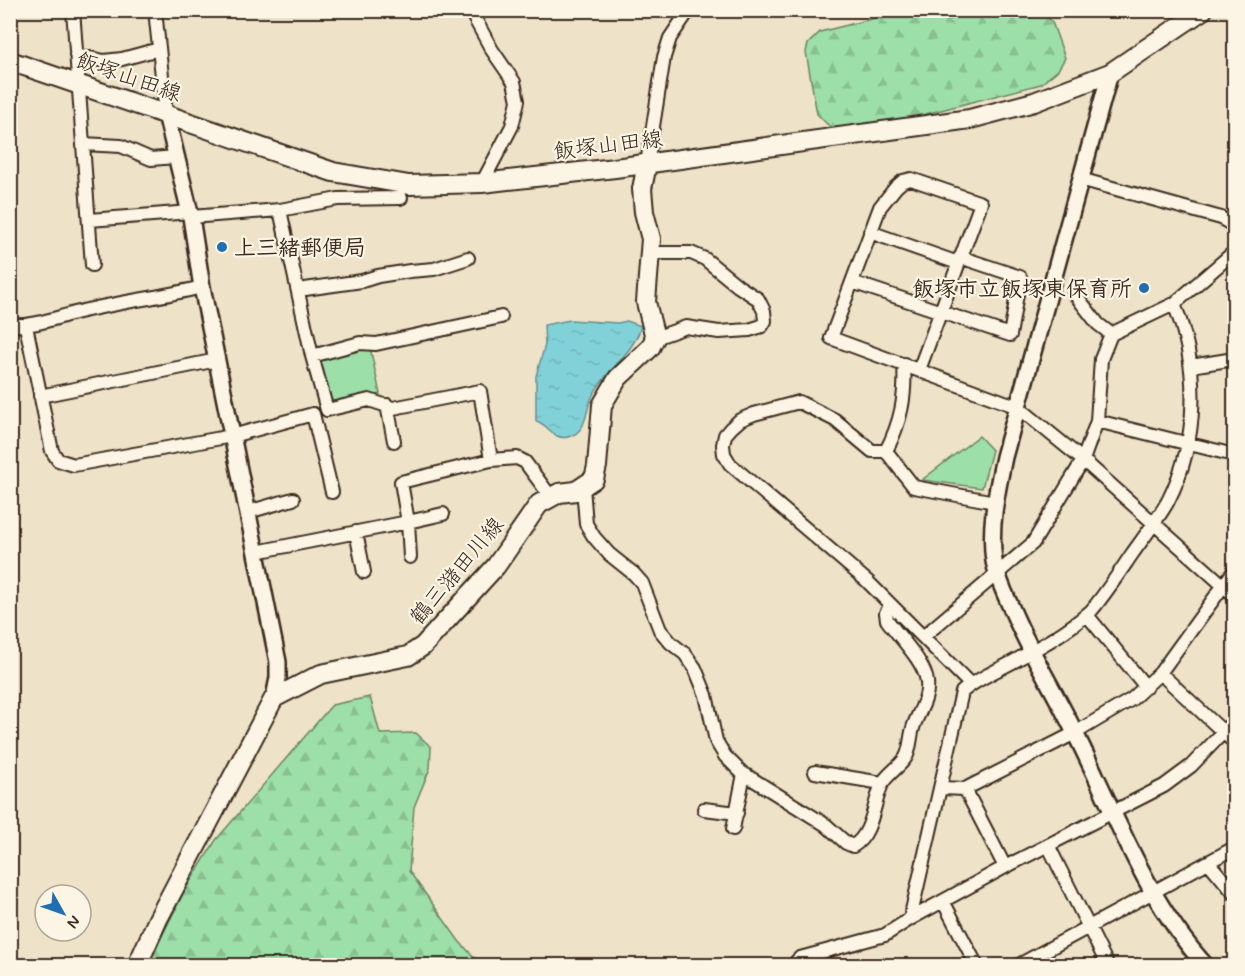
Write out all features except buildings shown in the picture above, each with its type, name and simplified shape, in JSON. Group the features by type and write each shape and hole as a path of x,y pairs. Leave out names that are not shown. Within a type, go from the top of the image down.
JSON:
{"main road":[{"name":"飯塚山田線","path":"10,61 333,172 410,185 482,183 647,164 970,119 1034,102 1110,73 1194,13"},
{"path":"583,488 594,479 597,466 602,405 618,378 650,348 655,338 646,302 651,239 644,212 642,189 647,164"},
{"name":"鶴三潴田川線","path":"274,699 321,674 408,656 423,646 496,566 539,504 559,493 583,488"},
{"path":"137,966 158,919 274,699"}],"street":[{"path":"73,10 92,265"},
{"path":"155,10 166,114 190,214 202,288 278,662 274,699"},
{"path":"470,10 492,50 514,82 518,101 512,126 482,183"},
{"path":"647,164 664,57 670,38 689,10"},
{"path":"76,55 104,61 122,59 159,49"},
{"path":"1110,73 1004,458 994,502 992,530 994,562 1006,596 1031,652 1075,733 1154,892 1177,932 1203,965"},
{"path":"83,144 121,146 151,159 177,157"},
{"path":"919,370 981,202 911,179 903,181 888,195 880,207 831,338 1018,407 1083,460 1234,595"},
{"path":"1080,179 1221,218 1234,226"},
{"path":"90,220 280,210 338,200 401,198"},
{"path":"280,210 312,356 327,410 369,400 393,408 480,391 491,460"},
{"path":"852,282 1010,334 1020,277 870,232"},
{"path":"924,636 1033,543 1083,460 1097,421 1101,359 1111,334 1174,304 1234,252"},
{"path":"651,253 692,253 705,260 758,299 764,311 765,321 762,326 749,330 719,332 686,327 655,338"},
{"path":"298,290 362,281 410,270 434,269 468,258"},
{"path":"202,288 16,324 40,396 52,451 58,460 74,465 232,436 313,414 332,492"},
{"path":"1074,293 1098,324 1111,334"},
{"path":"910,919 942,788 962,692 971,684 1031,652 1087,615 1099,602 1153,523 1177,481 1188,443 1192,414 1191,366 1186,337 1174,304"},
{"path":"312,356 360,343 376,344 501,317"},
{"path":"1191,366 1234,359"},
{"path":"40,396 217,360"},
{"path":"886,451 895,434 905,398 904,364"},
{"path":"886,451 872,451 835,420 799,402 764,410 740,420 725,435 723,445 724,454 730,464 867,581 971,684"},
{"path":"387,405 394,441"},
{"path":"1097,421 1234,455"},
{"path":"886,451 914,487 994,502"},
{"path":"410,557 408,522 401,482 491,460 517,459 525,462 551,497"},
{"path":"583,488 586,524 609,554 642,583 660,630 685,654 695,668 706,695 716,741 725,756 744,774 817,819 846,843 853,846 865,833 882,783 907,755 913,726 927,690 927,679 922,666 887,620 886,613 891,604"},
{"path":"248,512 293,499"},
{"path":"256,552 443,514"},
{"path":"356,532 364,572"},
{"path":"942,788 965,789 1075,733 1132,699 1160,673 1225,586 1234,570"},
{"path":"1087,615 1146,687"},
{"path":"1160,673 1234,742"},
{"path":"796,966 800,958 885,935 1005,867 1177,778 1234,722"},
{"path":"815,772 882,783"},
{"path":"733,829 744,774"},
{"path":"965,789 1005,867"},
{"path":"704,808 737,813"},
{"path":"1048,845 1108,966"},
{"path":"1017,966 1234,848"},
{"path":"1209,863 1234,893"},
{"path":"943,901 977,966"}],"green space":[{"path":"903,11 1043,11 1052,22 1065,58 1058,70 1041,84 918,116 843,127 830,127 817,114 806,52 808,44 820,32"},
{"path":"370,347 380,394 329,406 318,358"},
{"path":"979,436 992,450 982,488 922,480"},
{"path":"370,697 380,734 416,733 431,747 430,768 414,807 409,871 459,941 481,965 147,966 185,890 216,840 332,705"}],"water":[{"path":"570,320 618,323 627,321 641,326 632,345 593,395 580,430 563,438 558,437 536,421 536,376 545,345 544,325"}],"place":[{"name":"上三緒郵便局","path":"222,247"},
{"name":"飯塚市立飯塚東保育所","path":"1144,288"}]}
